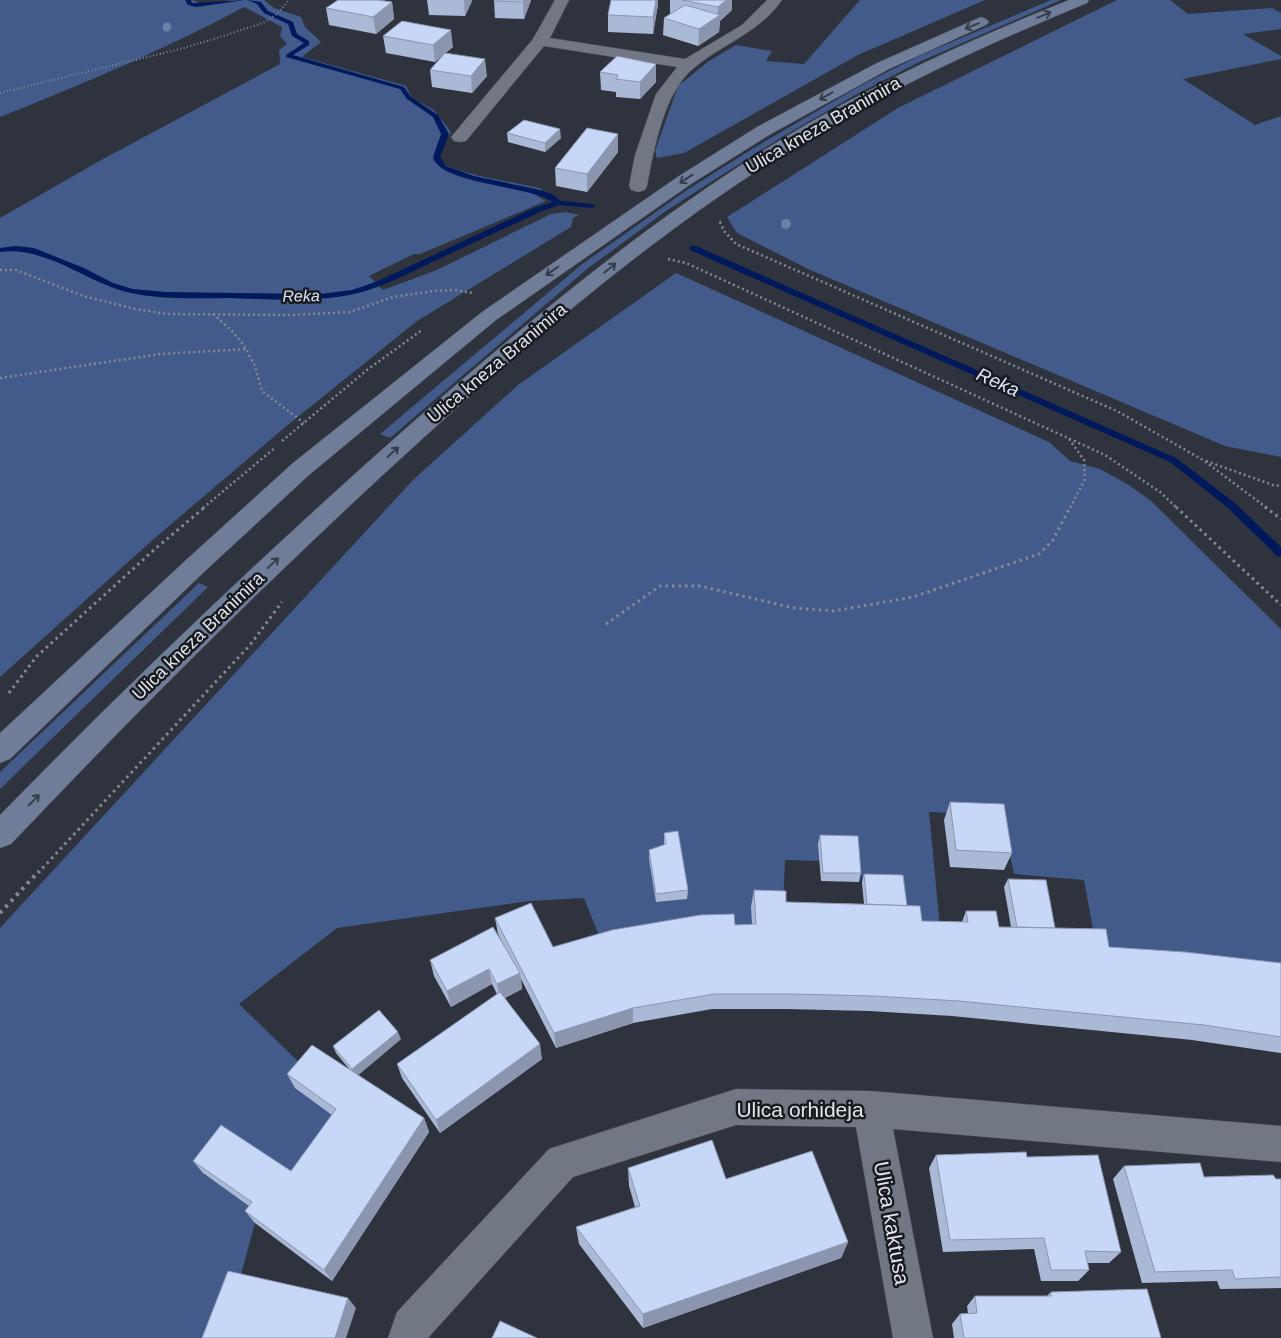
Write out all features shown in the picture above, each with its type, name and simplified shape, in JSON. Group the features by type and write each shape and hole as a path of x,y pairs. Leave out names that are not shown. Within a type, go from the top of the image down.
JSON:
{"street":[{"path":"460,137 540,41 562,0"},
{"path":"638,186 643,160 664,94 688,64 747,28 774,0"},
{"name":"Ulica kneza Branimira","path":"0,751 301,469 488,316 685,180 763,131 906,54 1033,0"},
{"name":"Ulica kneza Branimira","path":"0,835 77,755 246,588 361,481 486,370 640,243 727,182 795,139 875,93 984,40 1078,1"},
{"path":"540,41 688,64"},
{"name":"Ulica orhideja","path":"408,1338 411,1326 562,1162 736,1107 871,1109 1281,1144"},
{"name":"Ulica kaktusa","path":"871,1109 913,1338"}],"path":[{"path":"0,93 184,48 255,26 278,13 289,0"},
{"path":"718,213 724,231 736,244 1117,411 1203,460 1281,519"},
{"path":"666,259 686,262 1105,455 1160,492 1281,605"},
{"path":"0,270 16,270 83,296 135,309 167,314 293,315 350,312 393,298 433,291 456,290 473,293"},
{"path":"212,314 235,333 248,349 257,368 262,391 304,423"},
{"path":"0,378 160,354 248,349"},
{"path":"606,624 660,586 700,586 794,608 834,611 913,597 1039,554 1053,540 1085,479 1084,460 1068,438"},
{"path":"1203,460 1273,485 1281,486"},
{"path":"0,913 250,645 287,597"},
{"path":"5,699 36,657"}],"shaded area":[{"path":"0,0 193,0 207,4 231,0 264,0 274,8 301,17 305,27 321,42 302,57 406,86 412,98 434,110 451,132 440,154 441,161 457,170 542,189 537,196 546,201 420,254 414,254 369,276 383,290 437,270 551,214 565,212 579,215 573,218 571,227 417,321 289,424 156,537 0,677 0,218 103,159 280,64 279,50 287,44 280,36 282,27 244,7 124,65 0,117"},
{"path":"860,0 985,0 858,55 684,153 657,158 655,151 678,86 709,61 736,45 772,51 766,61 804,64"},
{"path":"1051,0 1061,0 919,62 857,94 782,137 666,211 587,269 390,438 380,434 581,265 687,190 858,87 921,55"},
{"path":"1117,0 1170,0 1188,14 1272,8 1281,13 1281,29 1243,34 1281,56 1281,59 1183,79 1255,125 1281,116 1281,457 1225,446 808,269 737,233 727,217 898,108"},
{"path":"676,273 1049,442 1070,461 1100,469 1129,485 1151,501 1281,629 1281,981 1096,945 1084,880 1014,874 1001,815 929,812 941,938 862,883 860,859 855,845 819,844 820,861 785,860 783,908 753,941 604,948 584,898 529,901 337,928 239,1004 309,1072 344,1123 299,1184 204,1174 262,1214 255,1223 239,1282 217,1338 0,1338 0,928 413,480 518,385"},
{"path":"199,583 208,587 0,789 0,772"}],"building":[{"path":"338,0 392,2 373,17 326,8"},
{"path":"494,0 524,0 523,2"},
{"path":"611,0 656,0 653,17 608,15"},
{"path":"682,0 726,0 718,7"},
{"path":"685,5 720,15 699,29 664,18"},
{"path":"402,21 451,30 433,45 383,36"},
{"path":"445,53 485,59 471,76 430,70"},
{"path":"617,56 656,64 640,82 616,79 618,75 600,72"},
{"path":"524,120 560,129 545,143 507,133"},
{"path":"587,128 618,134 587,174 555,168"},
{"path":"950,802 1004,804 1012,853 956,850"},
{"path":"678,831 688,890 656,894 649,850 666,844 664,833"},
{"path":"820,835 858,836 861,873 823,873"},
{"path":"864,874 903,875 907,906 867,904"},
{"path":"1008,879 1046,880 1055,928 1017,927"},
{"path":"754,890 786,891 786,902 920,906 922,921 968,922 966,911 996,911 999,927 1106,929 1109,947 1185,952 1281,963 1281,1037 1204,1025 959,1001 791,994 714,994 633,1008 554,1033 495,918 531,903 553,947 612,930 700,915 734,914 735,925 756,924"},
{"path":"493,927 520,973 497,984 489,969 447,991 430,960"},
{"path":"500,992 540,1044 436,1120 397,1064"},
{"path":"379,1010 398,1032 352,1069 333,1046"},
{"path":"312,1045 424,1118 324,1270 245,1211 252,1202 193,1161 221,1125 291,1171 336,1109 287,1074"},
{"path":"712,1140 726,1179 812,1151 848,1242 643,1314 576,1227 640,1206 628,1168"},
{"path":"1026,1152 1027,1157 1098,1155 1121,1252 1085,1251 1089,1270 1051,1270 1044,1238 950,1240 936,1155"},
{"path":"1200,1163 1204,1177 1273,1175 1276,1179 1281,1179 1281,1277 1235,1279 1232,1270 1155,1272 1124,1166"},
{"path":"228,1271 348,1298 335,1338 202,1338"},
{"path":"1147,1289 1161,1338 964,1338 960,1314 977,1313 975,1296 1051,1296 1051,1292"},
{"path":"500,1321 537,1338 492,1338"}],"waterway":[{"path":"188,0 190,4 196,5 242,0"},
{"path":"250,0 259,3 266,12 291,23 294,35 307,42 307,44 288,56 402,88 409,98 436,116 445,134 437,157 443,168 473,178 533,191 549,196 559,203"},
{"name":"Reka","path":"0,250 16,248 31,250 81,270 110,285 133,291 166,295 320,297 353,292 381,283 537,210 559,203"},
{"name":"Reka","path":"559,203 592,206"},
{"name":"Reka","path":"693,248 1173,460 1231,505 1281,553"}]}
